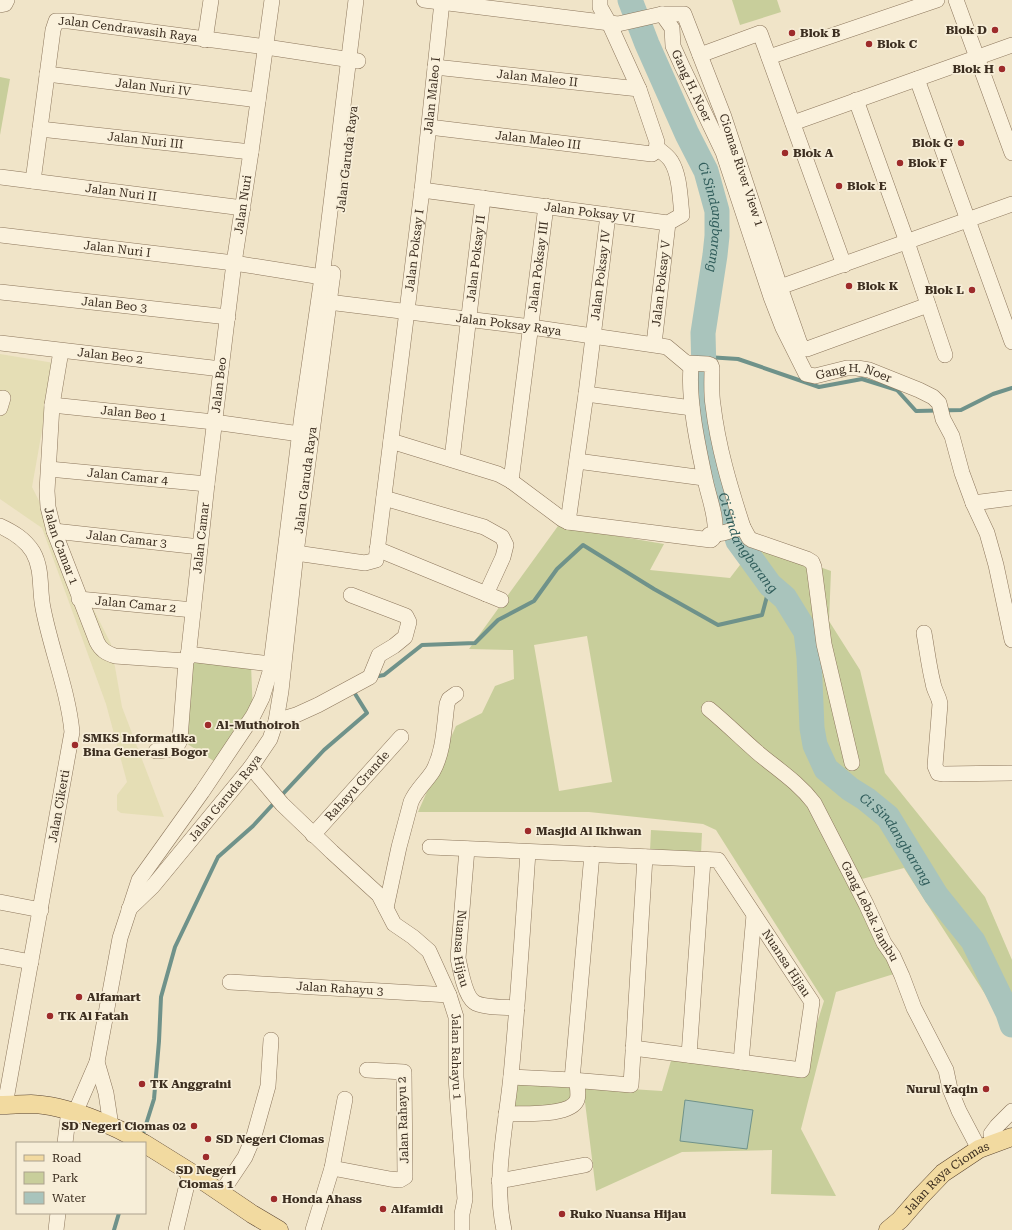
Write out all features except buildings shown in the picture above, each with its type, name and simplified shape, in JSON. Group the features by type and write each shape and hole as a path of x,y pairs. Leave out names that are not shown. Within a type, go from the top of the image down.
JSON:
{"main road":[{"path":"2,1105 32,1104 72,1111 119,1129 140,1142"},
{"name":"Jalan Raya Ciomas","path":"888,1230 900,1220 943,1173 986,1146 1012,1137"},
{"path":"147,1146 279,1230"}],"street":[{"path":"0,6 5,4 7,0"},
{"path":"205,40 211,0"},
{"name":"Jalan Nuri","path":"234,263 272,0"},
{"name":"Jalan Garuda Raya","path":"354,61 356,0"},
{"name":"Jalan Garuda Raya","path":"128,910 153,886 251,767 270,739 276,721 296,553 308,416 354,61 367,0"},
{"path":"424,0 613,23 658,15"},
{"path":"600,0 600,7 613,23 639,89 654,135 652,151 671,161 677,179 682,215 668,223"},
{"path":"769,57 937,0"},
{"path":"956,0 977,58 1006,118 1012,153"},
{"name":"Jalan Maleo I","path":"422,190 442,2"},
{"name":"Ciomas River View 1","path":"658,15 684,14 724,117 800,344 804,348 808,349 928,305"},
{"name":"Gang H. Noer","path":"658,15 672,28 673,46 723,152 771,297 806,374 815,376 847,368 869,370 934,397 939,403 943,420 952,436 962,473 973,503 987,533 996,565 1012,640"},
{"name":"Jalan Cendrawasih Raya","path":"33,181 54,25 56,21 69,21 354,61"},
{"path":"697,48 760,33 844,265"},
{"path":"793,123 1012,45"},
{"name":"Jalan Maleo II","path":"435,66 639,89"},
{"name":"Jalan Nuri IV","path":"47,74 258,100"},
{"path":"917,79 1012,342"},
{"path":"856,100 907,242 944,355"},
{"name":"Jalan Maleo III","path":"429,127 652,151"},
{"name":"Jalan Nuri III","path":"40,129 251,152"},
{"name":"Jalan Nuri II","path":"0,177 243,208"},
{"name":"Jalan Poksay VI","path":"422,190 668,223"},
{"name":"Jalan Poksay I","path":"377,549 422,190"},
{"name":"Jalan Poksay II","path":"452,459 484,198"},
{"path":"780,288 1012,204"},
{"name":"Jalan Poksay III","path":"511,481 546,206"},
{"name":"Jalan Poksay IV","path":"568,522 586,394 608,215"},
{"name":"Jalan Poksay V","path":"654,344 668,223"},
{"name":"Jalan Nuri I","path":"0,235 234,263"},
{"path":"234,263 327,278"},
{"name":"Jalan Beo","path":"234,263 214,422 300,434"},
{"name":"Jalan Beo 3","path":"0,292 228,317"},
{"name":"Jalan Poksay Raya","path":"324,301 654,344 667,347 689,365"},
{"name":"Jalan Beo 2","path":"0,343 221,369"},
{"name":"Jalan Camar 1","path":"61,351 52,405 47,491 48,507 54,531 96,642 106,653 115,656 187,657"},
{"path":"718,536 715,535 715,522 704,478 692,408 689,365 708,364 711,365 712,368 712,403 719,441 742,527 752,540 812,562 814,567 824,644 852,763"},
{"path":"586,394 692,408"},
{"name":"Jalan Beo 1","path":"52,405 214,422"},
{"name":"Jalan Garuda Raya","path":"65,1142 72,1111 97,1062 116,952 122,927 139,880 254,716 262,698 271,664 300,434 308,416"},
{"name":"Jalan Camar","path":"156,751 175,748 180,742 187,657 214,422"},
{"path":"390,441 498,474 511,481 568,522 707,540 742,527"},
{"path":"577,461 704,478"},
{"name":"Jalan Camar 4","path":"49,469 207,484"},
{"path":"384,498 484,527 502,537 506,545 503,557 486,594"},
{"path":"973,503 1012,498"},
{"name":"Jalan Cikerti","path":"0,526 12,532 24,541 32,552 39,567 42,607 71,718 72,732 41,910 2,1105"},
{"name":"Jalan Camar 3","path":"54,531 200,548"},
{"path":"296,553 365,563 376,560 377,549 501,600"},
{"path":"276,721 296,715 318,705 370,677 379,655 405,637 409,622 406,616 351,595"},
{"name":"Jalan Camar 2","path":"79,599 193,610"},
{"path":"924,633 932,682 940,704 935,766 936,771 944,774 1012,773"},
{"path":"187,657 271,664"},
{"path":"386,908 399,847 411,802 433,770 441,750 447,704 456,694"},
{"name":"Gang Lebak Jambu","path":"709,709 757,752 805,791 814,803 866,904 884,943 893,956 914,1008 946,1070 950,1089 959,1110 986,1146"},
{"name":"Rahayu Grande","path":"313,835 401,737"},
{"name":"Jalan Rahayu 1","path":"251,767 278,800 313,835 379,895 394,924 413,937 429,951 456,1017 456,1076 465,1199 462,1214 462,1230"},
{"name":"Nuansa Hijau","path":"430,848 718,860 812,1002 802,1070 633,1048"},
{"name":"Nuansa Hijau","path":"467,849 458,958 461,972 470,998 475,1003 517,1008"},
{"path":"504,1230 500,1213 499,1181 511,1077 528,852"},
{"path":"506,1114 553,1112 573,1106 578,1099 575,1080 592,854"},
{"path":"511,1077 575,1080 631,1085 645,857"},
{"path":"689,1055 703,860"},
{"path":"0,902 41,910"},
{"name":"Nuansa Hijau","path":"741,1062 754,915"},
{"path":"0,956 31,962"},
{"name":"Jalan Rahayu 3","path":"230,982 448,995"},
{"path":"221,1193 246,1158 254,1136 268,1086 271,1040"},
{"name":"Jalan Garuda Raya","path":"97,1062 119,1129"},
{"name":"Jalan Rahayu 2","path":"332,1168 390,1180 400,1180 405,1177 404,1072 367,1070"},
{"path":"313,1230 332,1168 345,1099"},
{"path":"986,1146 991,1134 1012,1111"},
{"path":"499,1181 584,1165"},
{"path":"176,1230 190,1172"},
{"path":"56,1230 58,1214"}],"shaded area":[{"path":"0,354 54,363 32,487 111,644 122,707 164,817 121,813 117,810 117,795 127,782 106,704 42,528 0,499"}],"green space":[{"path":"732,0 777,0 781,12 740,25"},
{"path":"0,77 10,79 0,135"},
{"path":"558,526 664,544 650,570 730,578 756,544 831,571 829,621 860,670 885,773 985,897 1012,960 1012,1036 904,868 858,880 897,973 836,992 801,1129 836,1196 771,1194 772,1150 682,1152 596,1191 583,1086 662,1091 673,1054 801,1074 824,1001 716,830 703,824 589,812 418,812 456,726 482,713 495,686 514,679 513,650 469,649","holes":["587,636 612,782 559,791 534,645"]},
{"path":"193,659 251,664 253,716 220,765 186,743"},
{"path":"651,830 702,833 701,854 650,851"},
{"path":"513,1082 571,1084 571,1099 557,1104 535,1107 512,1106"}],"water":[{"path":"685,1100 753,1110 747,1149 680,1141"}],"waterway":[{"name":"Ci Sindangbarang","path":"630,0 647,44 687,134 706,171 717,211 715,255 703,333 705,414 719,480 738,541 770,585 785,598 806,632 809,657 812,728 815,745 826,769 888,817 936,895 973,941 1008,1013 1012,1025"},
{"path":"707,357 738,359 819,387 862,379 897,390 916,411 961,410 993,394 1012,388"},
{"path":"373,677 384,675 422,645 475,643 498,620 534,601 557,569 583,545 654,589 718,625 762,615 770,585"},
{"path":"280,797 324,750 367,713 352,689"},
{"path":"142,1137 154,1099 161,997 175,947 218,857 253,826 275,802"},
{"path":"114,1230 119,1214"}],"place":[{"name":"Blok D","path":"995,30"},
{"name":"Blok B","path":"792,33"},
{"name":"Blok C","path":"869,44"},
{"name":"Blok H","path":"1002,69"},
{"name":"Blok G","path":"961,143"},
{"name":"Blok A","path":"785,153"},
{"name":"Blok F","path":"900,163"},
{"name":"Blok E","path":"839,186"},
{"name":"Blok K","path":"849,286"},
{"name":"Blok L","path":"972,290"},
{"name":"Al-Muthoiroh","path":"208,725"},
{"name":"SMKS Informatika Bina Generasi Bogor","path":"75,745"},
{"name":"Masjid Al Ikhwan","path":"528,831"},
{"name":"Alfamart","path":"79,997"},
{"name":"TK Al Fatah","path":"50,1016"},
{"name":"TK Anggraini","path":"142,1084"},
{"name":"Nurul Yaqin","path":"986,1089"},
{"name":"SD Negeri Ciomas 02","path":"194,1126"},
{"name":"SD Negeri Ciomas","path":"208,1139"},
{"name":"SD Negeri Ciomas 1","path":"206,1157"},
{"name":"Honda Ahass","path":"274,1199"},
{"name":"Alfamidi","path":"383,1209"},
{"name":"Ruko Nuansa Hijau","path":"562,1214"}]}
